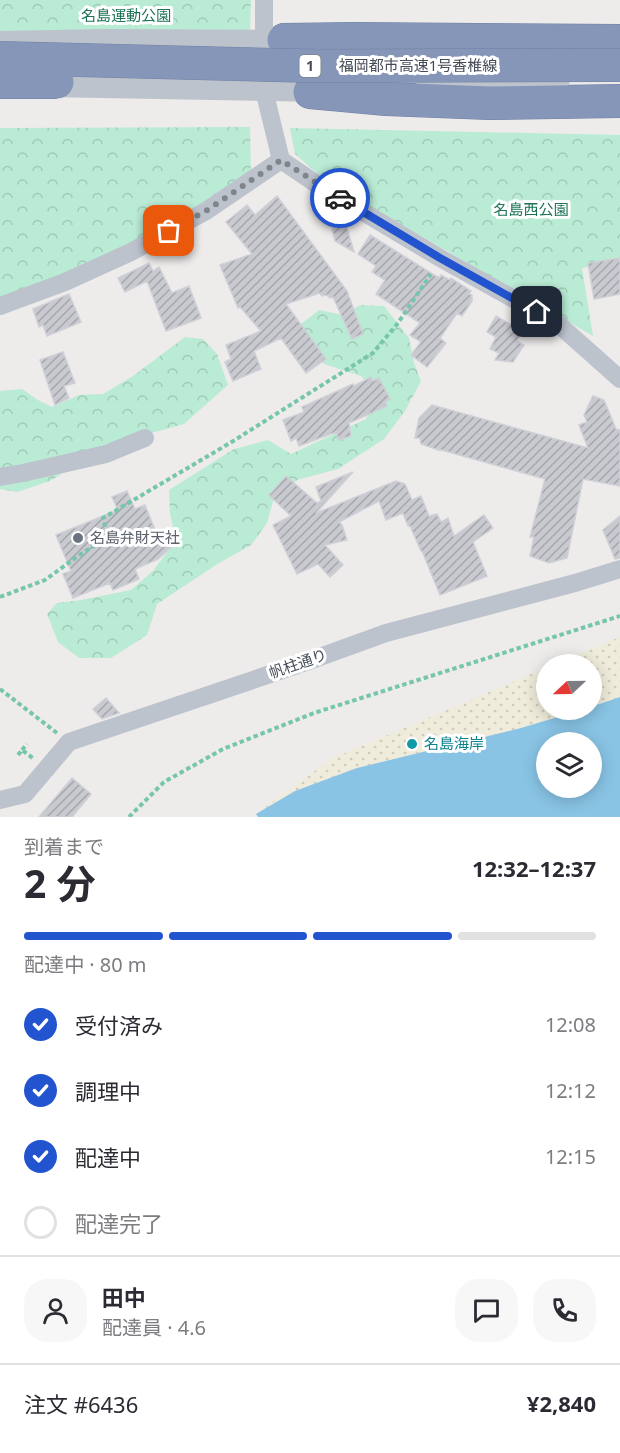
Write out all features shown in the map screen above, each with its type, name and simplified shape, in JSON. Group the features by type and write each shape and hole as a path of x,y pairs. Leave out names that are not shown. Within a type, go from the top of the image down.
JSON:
{"highway":[{"path":"274,40 620,41"},
{"name":"福岡都市高速1号香椎線","path":"0,58 317,66 620,65"},
{"name":"福岡都市高速1号香椎線","path":"0,83 319,82 620,86"},
{"path":"310,92 386,99 489,103 620,101"}],"street":[{"path":"264,0 274,40 264,90 281,160 436,266 557,323 620,379"},
{"path":"0,42 274,40 620,56"},
{"path":"0,83 310,92 620,78"},
{"path":"0,306 65,282 131,252 206,211 281,160"},
{"path":"0,477 106,454 145,438"},
{"name":"帆柱通り","path":"0,800 25,794 69,742 386,633 620,570"}],"path":[{"path":"0,597 45,580 108,537 103,518 230,443 373,353 398,323 436,266"},
{"path":"129,817 164,782 223,749 314,713 620,616"},
{"path":"0,689 60,735"},
{"path":"18,755 27,744"},
{"path":"22,750 38,762"}],"green space":[{"name":"名島運動公園","path":"0,0 251,0 250,32 0,31"},
{"path":"250,127 251,175 207,206 65,276 0,297 0,128"},
{"name":"名島西公園","path":"290,128 620,135 620,260 582,268 593,336 325,180 295,154"},
{"path":"360,305 384,306 409,338 414,363 421,381 405,411 384,439 338,469 297,480 274,498 267,523 251,545 157,604 147,635 111,658 79,658 58,642 47,614 57,603 131,590 153,571 176,540 170,514 169,490 234,449 268,440 291,454 366,419 378,394 361,376 324,364 315,352 301,324 319,310 343,315"},
{"path":"185,337 203,339 217,354 228,385 184,424 108,445 50,481 17,492 0,489 0,391 22,389 52,407 79,395 103,394 133,376"}],"sand":[{"path":"620,637 620,697 602,703 602,654 579,654"},
{"name":"名島海岸","path":"536,672 536,720 548,720 357,768 295,791 256,814 331,759"}],"water":[{"path":"620,697 620,817 258,817 256,814 295,791 357,768 548,720 602,720 602,703"}],"building":[{"path":"277,196 347,291 363,334 352,339 333,297 322,296 320,293 286,304 326,359 306,373 281,338 254,351 261,369 233,381 225,362 231,359 226,345 261,331 240,307 238,308 220,265 252,254 226,222 247,205 255,215"},
{"path":"346,225 354,252 335,241 332,229"},
{"path":"370,235 439,278 441,275 450,280 451,278 471,291 469,294 472,295 472,301 462,316 457,313 440,338 446,343 427,367 411,355 421,342 410,335 420,323 376,294 385,280 372,272 376,266 358,254"},
{"path":"620,258 620,294 594,299 588,263"},
{"path":"149,263 153,271 159,267 172,293 189,286 201,318 166,331 147,281 125,292 118,278"},
{"path":"69,294 81,322 47,336 43,325 39,327 33,309"},
{"path":"496,316 522,331 517,341 524,345 513,362 495,360 499,353 490,349 496,337 487,332"},
{"path":"63,352 75,383 64,386 69,398 55,405 40,360"},
{"path":"371,377 373,381 379,378 390,399 385,402 387,406 349,423 351,436 339,440 336,432 299,446 296,438 291,441 283,420 304,412 302,407"},
{"path":"593,396 604,400 616,429 620,430 620,486 583,479 567,558 549,563 530,556 534,537 530,537 545,479 438,450 421,444 420,438 415,438 419,418 432,405 588,448 579,425 587,422 584,415"},
{"path":"353,472 316,513 396,481 405,484 412,500 421,496 429,516 437,514 441,522 448,518 454,536 484,515 493,528 473,542 487,576 440,595 403,513 386,520 379,501 339,522 347,540 325,545 343,565 330,577 318,564 297,574 273,525 291,516 269,495 286,476 317,503 321,501 316,487"},
{"path":"127,491 135,509 145,505 157,535 164,530 176,543 158,559 135,569 139,579 113,590 110,583 73,598 63,574 71,571 56,535 118,510 112,497"},
{"path":"620,516 620,558 615,559 603,530"},
{"path":"106,698 119,713 102,719 93,709"},
{"path":"72,778 91,794 72,817 39,817"}],"way so far":[{"path":"169,231 206,211 281,160 340,198"}],"place":[{"name":"名島弁財天社","path":"78,538"},
{"name":"名島海岸","path":"412,744"}],"route":[{"path":"340,198 440,258 537,312"}]}
